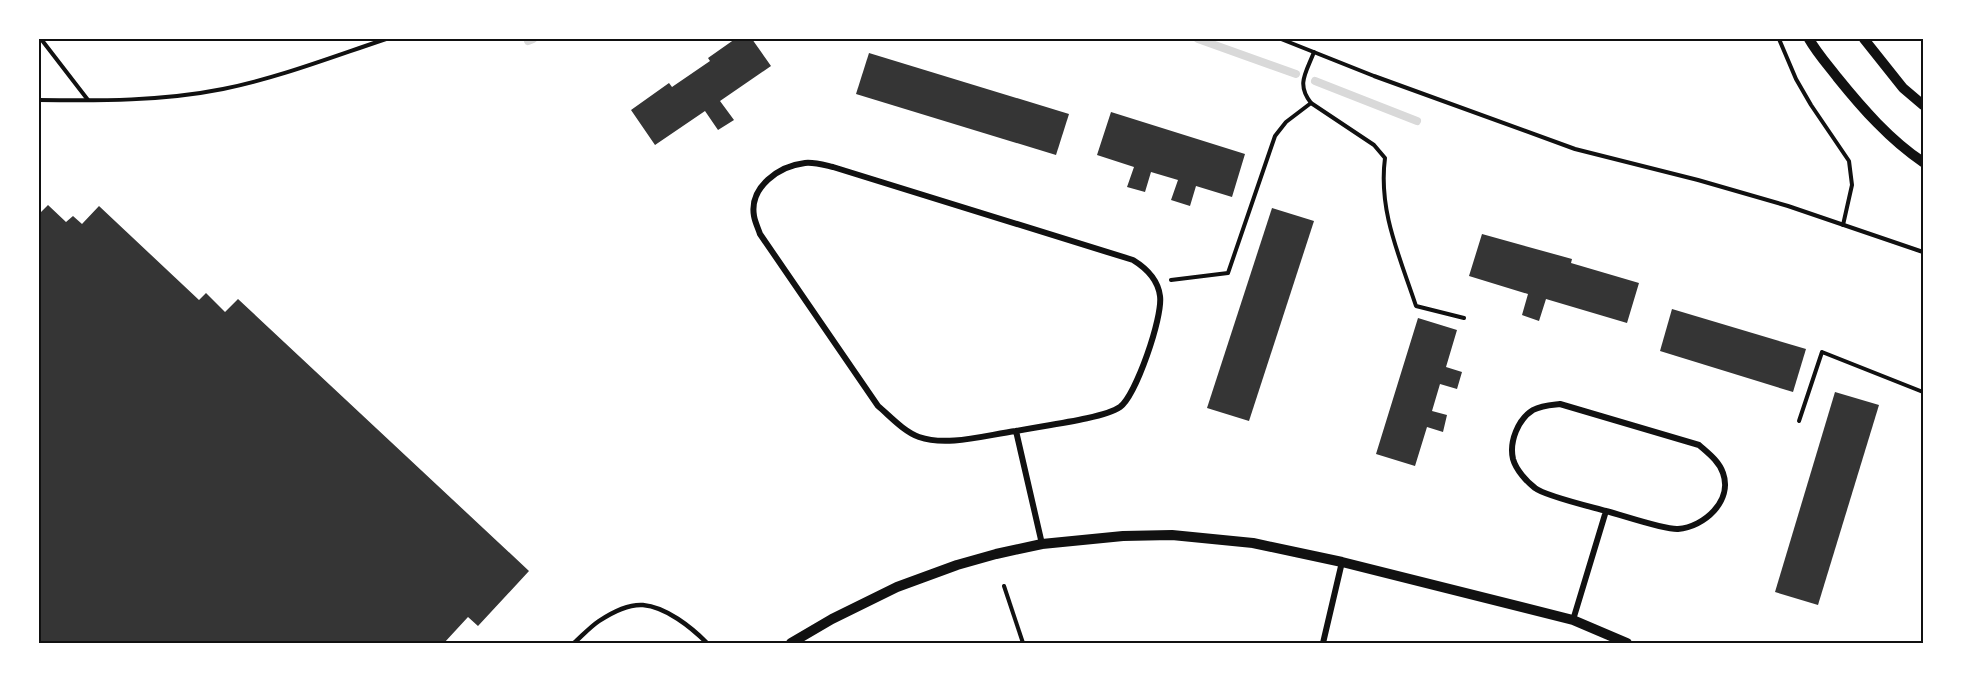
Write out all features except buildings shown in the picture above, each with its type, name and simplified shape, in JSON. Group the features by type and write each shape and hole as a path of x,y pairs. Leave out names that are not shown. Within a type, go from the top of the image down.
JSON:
{"street":[{"path":"1809,39 1815,50 1862,107 1923,162"},
{"path":"1864,39 1903,88 1923,105"},
{"path":"807,163 833,167 1133,260 1146,269 1160,294 1160,310 1138,381 1130,396 1120,407 1104,414 1016,431 939,442 916,436 897,423 878,405 760,234 753,214 757,194 768,178 789,166 807,163"},
{"path":"1560,404 1699,444 1714,458 1723,472 1725,487 1720,502 1709,517 1693,526 1675,530 1606,511 1537,490 1523,476 1513,460 1512,444 1519,423 1531,411 1544,405 1560,404"},
{"path":"1016,431 1042,544"},
{"path":"1573,620 1606,511"},
{"path":"791,643 832,619 897,587 957,565 1042,544 1123,536 1172,535 1253,543 1342,562 1573,620 1627,643"},
{"path":"1323,643 1342,562"}],"lane":[{"path":"574,643 597,621 620,609 642,605 667,613 692,628 707,643"}],"path":[{"path":"42,39 89,101"},
{"path":"39,100 89,101 167,97 222,89 282,74 386,39"},
{"path":"1281,39 1575,149 1698,180 1788,206 1923,252"},
{"path":"1779,39 1810,105 1849,161 1852,185 1843,225"},
{"path":"1314,52 1302,90 1311,103 1374,145 1385,158 1383,198 1416,306 1464,318"},
{"path":"1155,282 1228,273 1275,136 1286,122 1311,103"},
{"path":"1799,421 1822,352 1923,392"},
{"path":"1004,586 1023,643"}],"waterway":[{"path":"528,41 533,39"},
{"path":"1198,39 1296,74"},
{"path":"1315,81 1417,121"}]}
